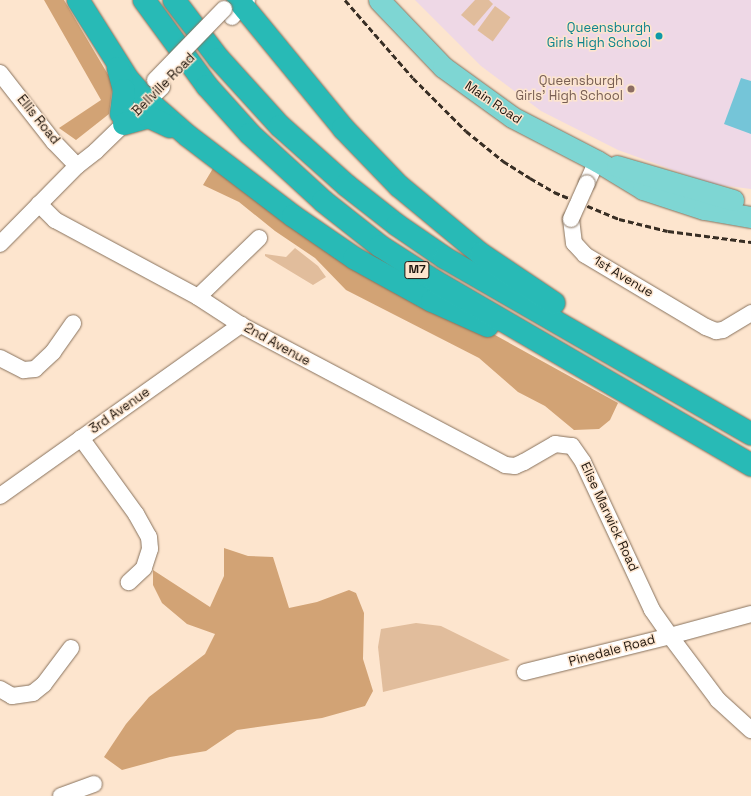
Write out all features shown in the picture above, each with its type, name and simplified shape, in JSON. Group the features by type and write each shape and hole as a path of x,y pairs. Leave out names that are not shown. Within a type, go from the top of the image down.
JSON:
{"highway":[{"path":"78,0 114,59 124,90 123,119 149,117 188,136 293,216 354,258 432,301 580,366"},
{"name":"M7","path":"144,0 203,80 250,134 323,201 386,250 580,366 751,465"},
{"name":"M7","path":"174,0 219,59 280,126 346,185 396,225 445,258 751,434"},
{"path":"239,4 271,40 343,128 429,213 480,254 533,291 751,424"},
{"path":"114,59 151,91 188,136"}],"main road":[{"name":"Main Road","path":"379,0 443,67 469,88 512,117 597,161 643,190 671,200 704,209 751,217"},
{"name":"Main Road","path":"386,0 403,26"},
{"name":"Main Road","path":"597,161 638,170 712,196 751,204"}],"street":[{"name":"Bellville Road","path":"0,244 239,4"},
{"name":"Ellis Road","path":"0,73 54,142 77,166"},
{"name":"1st Avenue","path":"597,161 572,219 574,243 585,255 706,327 716,331 723,330 751,312"},
{"name":"2nd Avenue","path":"39,204 55,220 198,298 241,325 483,455 508,466 524,462"},
{"path":"198,298 259,238"},
{"path":"3,359 29,371 35,369 53,352 73,323"},
{"name":"3rd Avenue","path":"0,496 241,325"},
{"path":"81,438 136,514 149,537 150,549 144,568 129,582"},
{"name":"Elise Marwick Road","path":"524,462 555,444 572,446 583,462 652,610 670,636"},
{"path":"670,636 751,614"},
{"name":"Pinedale Road","path":"525,672 670,636 718,700 751,730"},
{"path":"0,689 12,696 33,693 44,684 71,648"},
{"path":"61,796 94,784"}],"shaded area":[{"path":"44,0 64,0 113,83 109,114 76,140 59,128 101,100"},
{"name":"Queensburgh Girls' High School","path":"415,0 751,0 751,189 712,184 618,150 541,111 481,66"},
{"path":"475,0 489,0 493,4 474,26 461,15"},
{"path":"495,6 510,17 493,41 477,30"},
{"path":"215,165 402,292 495,335 618,403 610,420 599,429 574,430 545,406 518,392 479,358 346,290 315,258 275,231 239,202 203,185"},
{"path":"295,248 318,266 326,277 313,285 265,256 265,254 286,257"},
{"path":"224,548 248,556 273,557 289,608 317,602 349,590 356,593 364,613 363,659 373,691 365,706 322,718 237,730 206,751 170,757 122,770 104,757 126,724 149,697 205,654 215,634 187,624 162,603 153,585 153,570 210,607 224,576"},
{"path":"416,623 441,626 510,660 383,692 378,647 381,629"}],"water":[{"path":"741,78 751,81 751,134 724,124"}],"railway":[{"path":"345,0 413,78 466,131 503,161 530,178 554,192 619,219 668,231 751,242"}],"place":[{"name":"Queensburgh Girls High School","path":"659,36"},
{"name":"Queensburgh Girls' High School","path":"631,89"}]}
